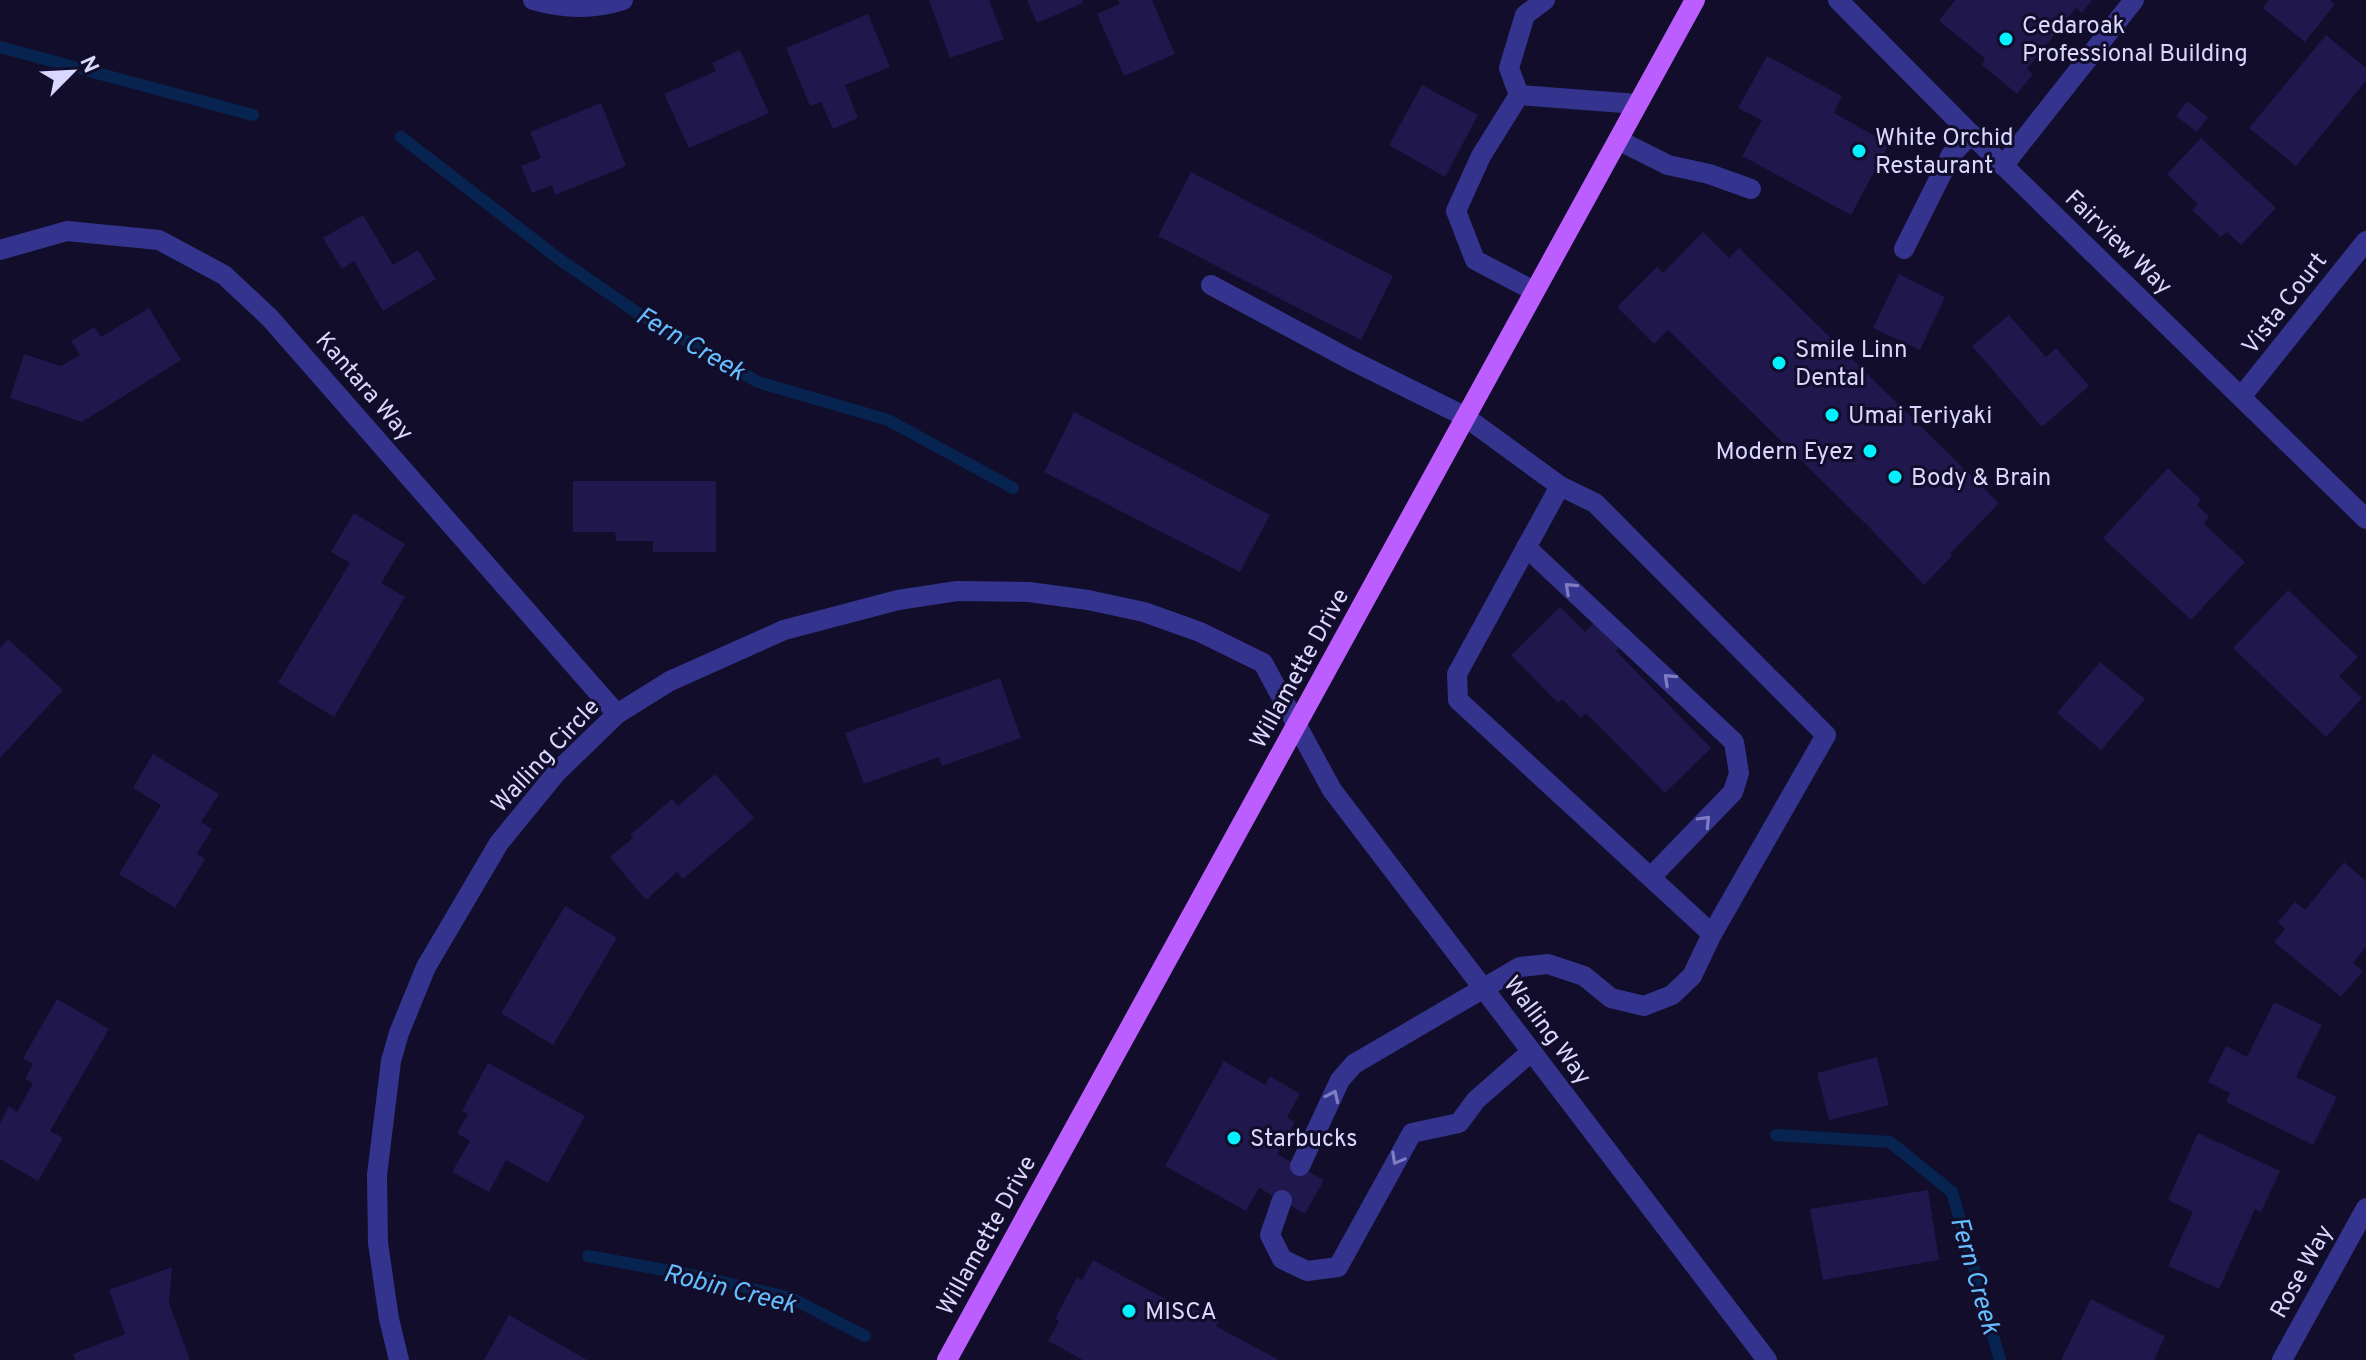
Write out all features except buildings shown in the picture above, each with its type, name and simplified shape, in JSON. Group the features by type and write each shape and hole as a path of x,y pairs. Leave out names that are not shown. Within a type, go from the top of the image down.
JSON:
{"main road":[{"name":"Willamette Drive","path":"947,1360 1695,0"}],"street":[{"path":"533,0 554,6 599,8 623,0"},
{"path":"1519,95 1509,68 1525,15 1545,0"},
{"name":"Fairview Way","path":"1838,0 2003,166 2366,519"},
{"path":"2003,166 2134,0"},
{"path":"1519,95 1637,104"},
{"path":"1519,95 1481,156 1456,211 1475,260 1534,291"},
{"path":"1904,249 1951,155 1971,134"},
{"path":"1618,140 1668,165 1709,174 1751,189"},
{"name":"Kantara Way","path":"0,250 67,231 159,240 224,275 270,318 617,714"},
{"name":"Vista Court","path":"2241,397 2366,241"},
{"path":"1211,285 1464,416 1560,486 1595,503 1826,735 1712,934 1692,976 1672,995 1644,1006 1611,998 1584,976 1548,964 1520,967 1354,1064 1340,1080 1300,1166"},
{"path":"1560,486 1457,674 1458,700 1712,934"},
{"path":"1526,547 1734,742 1739,773 1733,792 1651,877"},
{"name":"Walling Circle","path":"399,1360 389,1319 378,1243 377,1188 385,1094 399,1033 426,967 499,843 557,772 617,714 670,681 784,630 898,600 971,591 1029,592 1144,612 1200,632 1263,663 1297,726"},
{"name":"Walling Way","path":"1297,726 1332,790 1767,1360"},
{"path":"1282,1200 1270,1235 1282,1259 1307,1271 1338,1267 1412,1133 1459,1123 1476,1100 1532,1051"},
{"name":"Rose Way","path":"2282,1360 2366,1208"}],"waterway":[{"name":"Fern Creek","path":"0,47 253,115"},
{"name":"Fern Creek","path":"401,137 559,259 639,314 758,382 888,420 1013,488"},
{"name":"Fern Creek","path":"1776,1135 1890,1142 1952,1192 2000,1360"},
{"name":"Robin Creek","path":"588,1256 702,1277 791,1298 865,1336"}],"place":[{"name":"Cedaroak Professional Building","path":"2006,39"},
{"name":"White Orchid Restaurant","path":"1859,151"},
{"name":"Smile Linn Dental","path":"1779,363"},
{"name":"Umai Teriyaki","path":"1832,415"},
{"name":"Modern Eyez","path":"1870,451"},
{"name":"Body & Brain","path":"1895,477"},
{"name":"Starbucks","path":"1234,1138"},
{"name":"MISCA","path":"1129,1311"}]}
